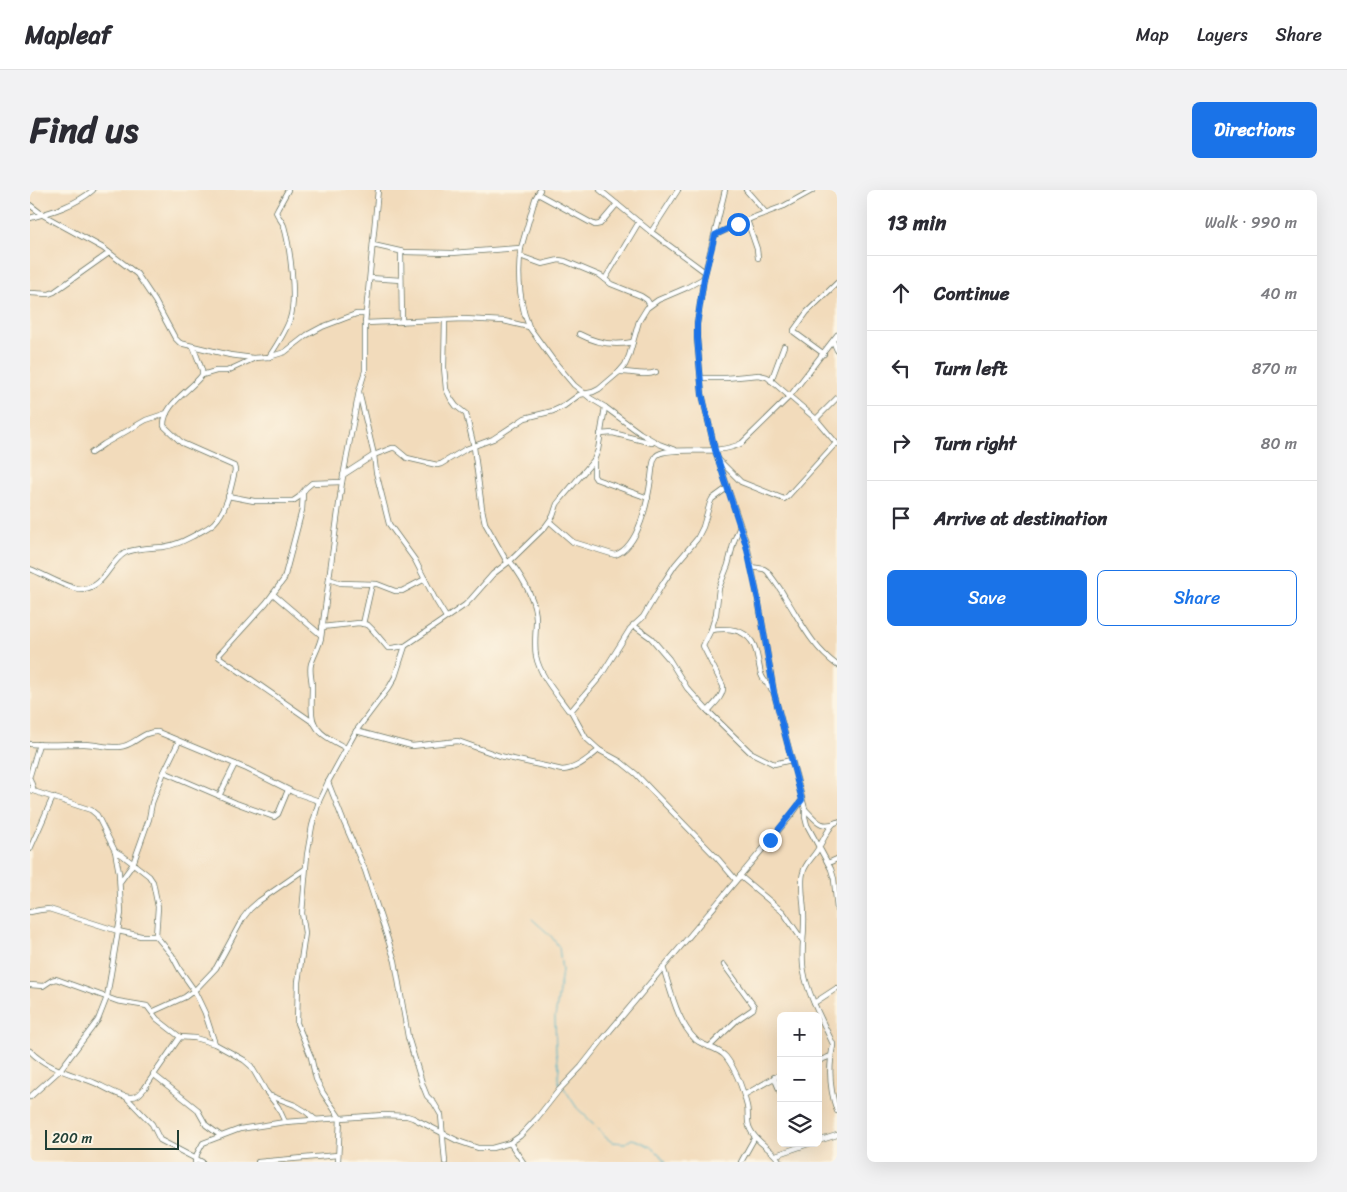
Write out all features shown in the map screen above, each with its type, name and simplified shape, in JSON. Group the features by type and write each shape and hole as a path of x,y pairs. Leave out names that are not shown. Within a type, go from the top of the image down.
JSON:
{"street":[{"path":"30,218 44,215 80,200 94,190"},
{"path":"269,357 283,335 291,313 291,264 283,225 276,212 288,190"},
{"path":"346,748 321,733 315,727 312,715 310,670 320,642 342,482 359,391 365,371 366,314 378,190"},
{"path":"600,190 651,232 705,272"},
{"path":"651,232 678,190"},
{"path":"725,190 705,272 697,324 702,394 715,450 746,545 759,604 774,693 805,809 805,817 828,863 834,880 837,910"},
{"path":"746,190 766,212"},
{"path":"715,235 784,206 814,190"},
{"path":"617,204 600,224 594,225 539,192 535,199 520,256 524,314 529,327 570,381 640,433 659,444"},
{"path":"30,206 103,248 136,274 155,302 174,338 180,343 230,356 269,357 285,352 322,328 356,314 366,314"},
{"path":"747,220 757,249 758,258"},
{"path":"605,279 639,222"},
{"path":"373,245 400,252 452,253 521,248"},
{"path":"30,293 49,294 54,292 109,252"},
{"path":"400,252 402,322"},
{"path":"520,256 542,264 559,260 565,261 601,276 611,284 641,296 650,305"},
{"path":"370,278 401,280"},
{"path":"343,476 374,456 394,448 407,458 437,465 441,464 459,453 493,439 525,418 556,410 579,395 593,392 619,372 627,361 639,321 650,305 704,278"},
{"path":"824,354 794,332 794,330 807,312 837,283"},
{"path":"445,320 444,367 446,389 456,406 466,414 474,447 485,523 508,561 519,574 535,607 536,657 542,673 568,710 571,711 586,738 599,750 621,762 636,774 738,878 783,912 804,943"},
{"path":"366,323 464,320 498,321 529,327"},
{"path":"580,334 590,339 607,343 622,345 633,342"},
{"path":"550,522 573,542 617,555 634,538 648,498 655,457 660,452 715,450 742,443 790,396 837,335"},
{"path":"833,341 837,350"},
{"path":"193,346 202,374"},
{"path":"772,381 784,346"},
{"path":"30,569 62,584 85,589 99,582 125,553 174,545 210,526 219,517 226,503 235,470 234,466 178,440 164,426 164,423 172,405 202,374 216,370 227,371 256,358"},
{"path":"619,372 627,371 642,375 656,372"},
{"path":"701,378 759,375 768,377 816,419 837,444 784,499 741,482 718,459"},
{"path":"359,391 389,524 415,560 446,617"},
{"path":"816,419 837,398"},
{"path":"322,627 359,623 372,629 388,648 405,646 471,599 493,574 550,522 560,499 594,460 598,450 605,407"},
{"path":"91,453 146,420 167,413"},
{"path":"600,434 615,434 676,450"},
{"path":"594,460 594,478 648,498"},
{"path":"228,496 254,501 293,501 312,483 342,482"},
{"path":"571,711 600,677 633,626 645,614 675,566 700,534 712,499 727,488"},
{"path":"302,493 302,510 284,579 219,657 314,723"},
{"path":"708,711 724,691 724,686 703,646 716,614 720,588 740,526"},
{"path":"751,567 767,571 784,594 816,646 837,665"},
{"path":"329,579 341,583 372,584 395,591 402,591 425,579"},
{"path":"363,624 372,584"},
{"path":"273,594 321,635"},
{"path":"633,626 651,638 669,659 687,688 753,754 774,764 791,760"},
{"path":"711,630 728,628 747,636 755,649 762,676 774,693"},
{"path":"338,1162 340,1118 316,1079 311,1058 297,1023 298,982 305,933 302,913 305,870 312,826 319,801 346,748 390,686 405,646"},
{"path":"30,744 85,744 119,747 129,745 151,731 158,732 235,764 288,790 319,801"},
{"path":"356,732 412,746 458,742 500,756 562,770 570,770 599,750"},
{"path":"120,882 133,864 149,819 152,803 179,741"},
{"path":"30,775 39,744"},
{"path":"219,796 235,764"},
{"path":"164,772 274,817 278,814 288,790"},
{"path":"30,779 32,790 91,810 97,815 115,851 120,882 121,914 107,997 98,1020 60,1070 30,1097"},
{"path":"328,782 342,820 365,870 395,961 408,1037 427,1096 441,1115 445,1162"},
{"path":"30,849 53,797"},
{"path":"195,1161 203,1143 240,1129 284,1122 383,1115 407,1116 442,1132 458,1142 478,1148 492,1148 510,1143 520,1136 581,1067 802,800"},
{"path":"805,809 821,824 835,823"},
{"path":"835,823 804,868 802,875 804,972 814,1003 833,1044 830,1089 837,1110"},
{"path":"115,851 149,876 153,882 158,907 156,936"},
{"path":"828,863 837,859"},
{"path":"152,1012 194,990 216,968 243,918 250,909 305,870"},
{"path":"30,912 49,909 118,931 141,936 156,936 172,955 194,990 205,1012 215,1044"},
{"path":"709,1047 737,1020 753,1009 754,1006 724,965"},
{"path":"663,967 676,1008 689,1033 699,1042 726,1057 744,1095 750,1129 755,1137 776,1155 780,1162"},
{"path":"30,985 43,986 56,979 117,1000 147,1006 157,1019 180,1038 195,1038 215,1044 244,1060 251,1066 278,1107 284,1122"},
{"path":"814,1003 837,988"},
{"path":"126,1097 138,1095 180,1038"},
{"path":"30,1051 36,1058 60,1070 126,1097 152,1124 160,1140 195,1161 202,1162"},
{"path":"822,1059 831,1056"},
{"path":"153,1074 197,1109 206,1126 221,1136"},
{"path":"744,1095 777,1076"},
{"path":"774,1077 777,1084"},
{"path":"269,1096 295,1105 316,1120"},
{"path":"822,1140 837,1135"},
{"path":"741,1162 755,1137"},
{"path":"510,1143 523,1162"},
{"path":"776,1155 797,1147"},
{"path":"258,1162 338,1155"}],"waterway":[{"path":"532,919 551,936 559,947 562,971 555,1018 556,1052 559,1067 558,1077 559,1083 562,1085"},
{"path":"564,1088 577,1108 605,1137 612,1142 625,1143 632,1139 642,1142 656,1151 666,1162"}],"route":[{"path":"738,224 715,235 704,278 697,324 697,338 702,394 722,475 746,545 759,604 774,693 802,800 770,840"}]}
